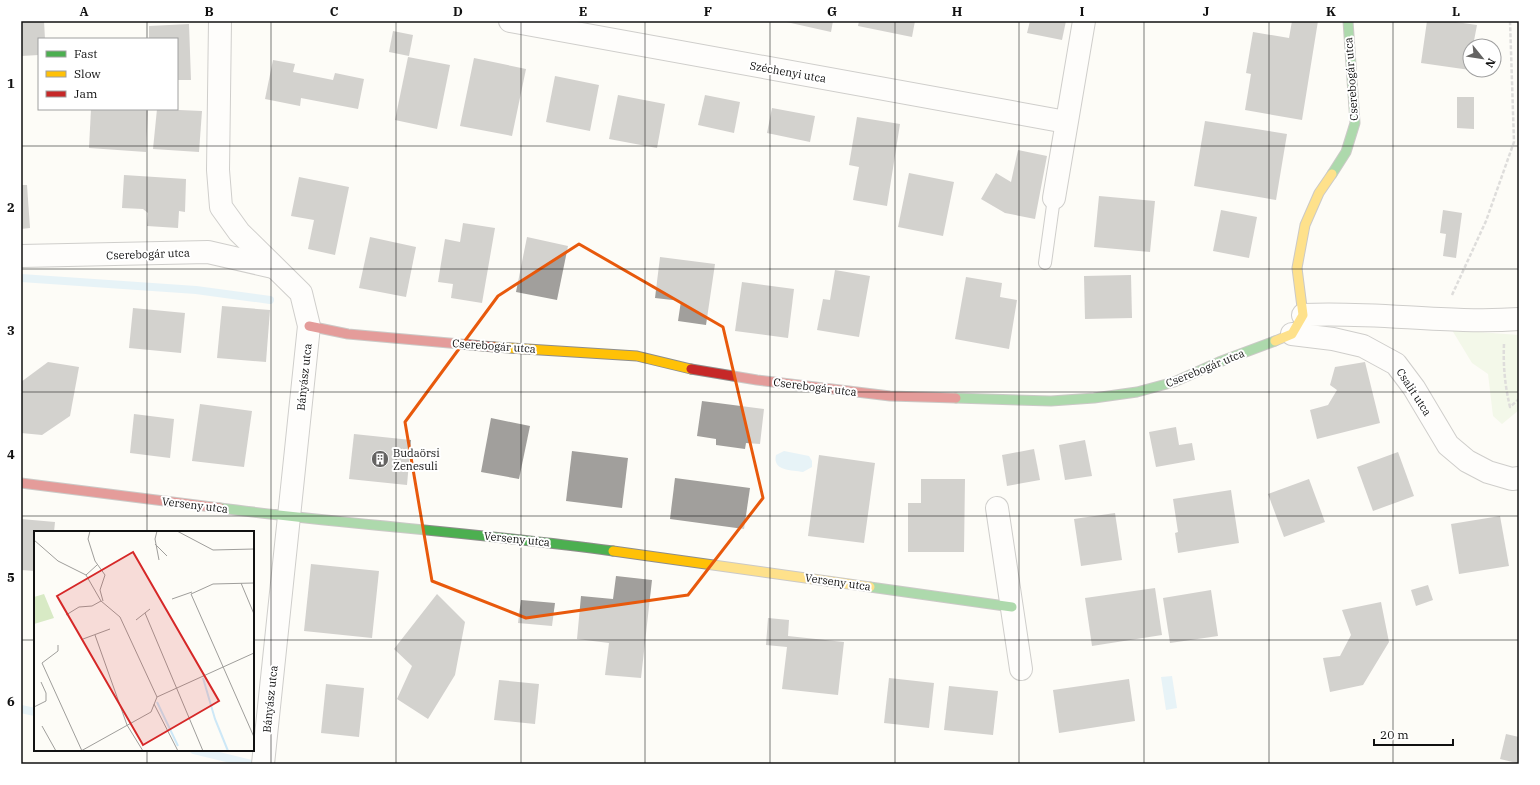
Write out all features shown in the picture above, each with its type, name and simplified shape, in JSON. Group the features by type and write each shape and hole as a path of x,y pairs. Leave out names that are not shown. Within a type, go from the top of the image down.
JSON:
{"street":[{"name":"Bányász utca","path":"220,21 218,170 221,207 239,232 301,293 309,326 263,764"},
{"name":"Széchenyi utca","path":"510,21 1066,122"},
{"path":"1054,198 1084,21"},
{"name":"Cserebogár utca","path":"1303,315 1297,268 1305,225 1319,194 1346,152 1355,123 1348,21"},
{"name":"Cserebogár utca","path":"21,256 208,252 274,267"},
{"path":"1292,334 1303,315 1347,314 1489,321 1519,319"},
{"name":"Cserebogár utca","path":"309,326 348,334 456,344 638,356 700,371 890,396 1051,401 1094,398 1137,392 1174,382 1202,371 1219,362 1292,334"},
{"name":"Csalit utca","path":"1292,334 1333,339 1363,346 1396,364 1414,388 1448,445 1467,461 1488,472 1512,479 1519,478"},
{"name":"Verseny utca","path":"21,483 288,517 542,541 1012,607"},
{"path":"997,508 1021,669"}],"lane":[{"path":"1045,263 1054,198"}],"path":[{"path":"1449,320 1448,302 1486,221 1514,142 1510,21"},
{"path":"1504,341 1503,363 1510,407 1519,399"}],"highlighted area":[{"path":"579,244 723,327 763,498 688,595 526,618 432,581 405,422 498,296"}],"green space":[{"path":"1452,330 1519,335 1519,410 1502,424 1493,416 1488,374 1472,363"}],"water":[{"path":"784,451 809,456 812,461 812,467 803,472 780,467 777,464 776,455"},
{"path":"1172,676 1177,708 1166,710 1161,677"}],"building":[{"path":"21,21 44,21 45,38 38,38 38,55 21,56"},
{"path":"782,21 833,21 831,32"},
{"path":"859,21 915,21 912,37 858,26"},
{"path":"1030,21 1066,21 1062,40 1027,33"},
{"path":"1292,21 1318,21 1302,120 1245,110 1251,74 1246,73 1253,32 1289,38"},
{"path":"1427,21 1449,21 1477,25 1475,38 1462,38 1462,69 1421,63"},
{"path":"189,24 191,80 178,80 178,38 149,38 149,26"},
{"path":"393,31 413,35 409,56 389,52"},
{"path":"408,57 450,65 437,129 395,120"},
{"path":"474,58 526,69 512,136 460,126"},
{"path":"273,60 295,64 293,72 333,80 335,73 364,79 358,109 301,98 300,106 265,99"},
{"path":"555,76 599,85 590,131 546,122"},
{"path":"618,95 665,104 657,148 609,139"},
{"path":"705,95 740,102 734,133 698,125"},
{"path":"1457,97 1474,97 1474,129 1457,128"},
{"path":"772,108 815,116 810,142 767,133"},
{"path":"91,110 148,110 146,152 89,148"},
{"path":"157,110 202,111 199,152 153,149"},
{"path":"857,117 900,124 887,206 853,200 859,167 849,165"},
{"path":"1205,121 1287,134 1276,200 1194,186"},
{"path":"1018,150 1047,156 1035,219 1005,213 981,199 996,173 1011,182"},
{"path":"909,173 954,182 943,236 898,227"},
{"path":"124,175 186,179 185,212 179,211 178,228 147,226 148,213 143,209 122,208"},
{"path":"299,177 349,187 335,255 308,249 314,220 291,216"},
{"path":"21,185 27,185 30,228 21,229"},
{"path":"1099,196 1155,201 1150,252 1094,247"},
{"path":"1221,210 1257,217 1249,258 1213,251"},
{"path":"1443,210 1462,213 1456,258 1443,256 1446,234 1440,233"},
{"path":"463,223 495,228 482,303 451,298 453,284 438,282 445,239 460,242"},
{"path":"370,237 416,247 406,297 359,288"},
{"path":"527,237 568,246 557,300 516,292"},
{"path":"660,257 715,264 706,325 678,321 681,301 655,298"},
{"path":"835,270 870,276 859,337 817,330 823,299 830,300"},
{"path":"1131,275 1132,318 1085,319 1084,276"},
{"path":"966,277 1002,283 1000,297 1017,300 1009,349 955,339"},
{"path":"742,282 794,289 788,338 735,331"},
{"path":"222,306 270,310 266,362 217,358"},
{"path":"133,308 185,313 181,353 129,348"},
{"path":"48,362 79,367 70,416 42,435 21,433 21,382"},
{"path":"1365,362 1380,423 1317,439 1310,410 1328,405 1337,390 1330,385 1335,367"},
{"path":"702,401 764,409 760,444 746,443 745,449 716,445 716,439 697,436"},
{"path":"200,404 252,411 244,467 192,461"},
{"path":"134,414 174,419 170,458 130,453"},
{"path":"491,418 530,426 519,479 481,472"},
{"path":"1176,427 1179,445 1192,443 1195,460 1156,467 1149,432"},
{"name":"Budaörsi Zenesuli","path":"354,434 411,440 407,485 349,479"},
{"path":"1085,440 1092,476 1065,480 1059,445"},
{"path":"1034,449 1040,480 1007,486 1002,455"},
{"path":"572,451 628,458 622,508 566,501"},
{"path":"1398,452 1414,496 1373,511 1357,467"},
{"path":"819,455 875,463 864,543 808,536"},
{"path":"675,478 750,488 744,529 670,519"},
{"path":"921,479 965,479 964,552 908,552 908,503 921,503"},
{"path":"1309,479 1325,522 1284,537 1268,494"},
{"path":"1231,490 1239,543 1178,553 1175,533 1178,532 1173,499"},
{"path":"1115,513 1122,560 1081,566 1074,519"},
{"path":"1500,516 1509,566 1459,574 1451,524"},
{"path":"21,519 55,522 54,531 34,531 34,571 21,570"},
{"path":"311,564 379,571 372,638 304,631"},
{"path":"616,576 652,580 641,678 605,675 609,643 577,639 581,596 613,599"},
{"path":"1428,585 1433,600 1416,606 1411,590"},
{"path":"1155,588 1162,635 1092,646 1085,598"},
{"path":"1211,590 1218,636 1170,643 1163,598"},
{"path":"437,594 465,622 455,675 428,719 397,699 412,666 394,649"},
{"path":"521,600 555,603 552,626 518,623"},
{"path":"1381,602 1389,642 1363,685 1330,692 1323,658 1340,656 1351,635 1342,610"},
{"path":"768,618 789,620 788,636 844,642 838,695 782,689 787,647 766,645"},
{"path":"889,678 934,683 929,728 884,723"},
{"path":"1129,679 1135,721 1059,733 1053,690"},
{"path":"499,680 539,684 535,724 494,720"},
{"path":"326,684 364,688 359,737 321,733"},
{"path":"949,686 998,691 993,735 944,730"},
{"path":"1506,734 1519,737 1517,763 1500,759"}],"waterway":[{"path":"21,278 196,290 270,300"},
{"path":"21,709 34,712"},
{"path":"198,751 251,764"}],"traffic: fast":[{"path":"1332,174 1346,152 1355,123 1348,21"},
{"path":"956,398 1051,401 1094,398 1137,392 1174,382 1219,362 1275,341"},
{"path":"220,508 515,539 613,551"},
{"path":"870,587 1012,607"}],"traffic: slow":[{"path":"1275,341 1292,334 1303,315 1297,268 1305,225 1319,193 1332,174"},
{"path":"494,347 637,356 691,369"},
{"path":"613,551 870,587"}],"traffic: jam":[{"path":"309,326 348,334 494,347"},
{"path":"691,369 757,380 890,396 956,398"},
{"path":"21,483 220,508"}],"place":[{"name":"Budaörsi Zenesuli","path":"380,459"}]}
